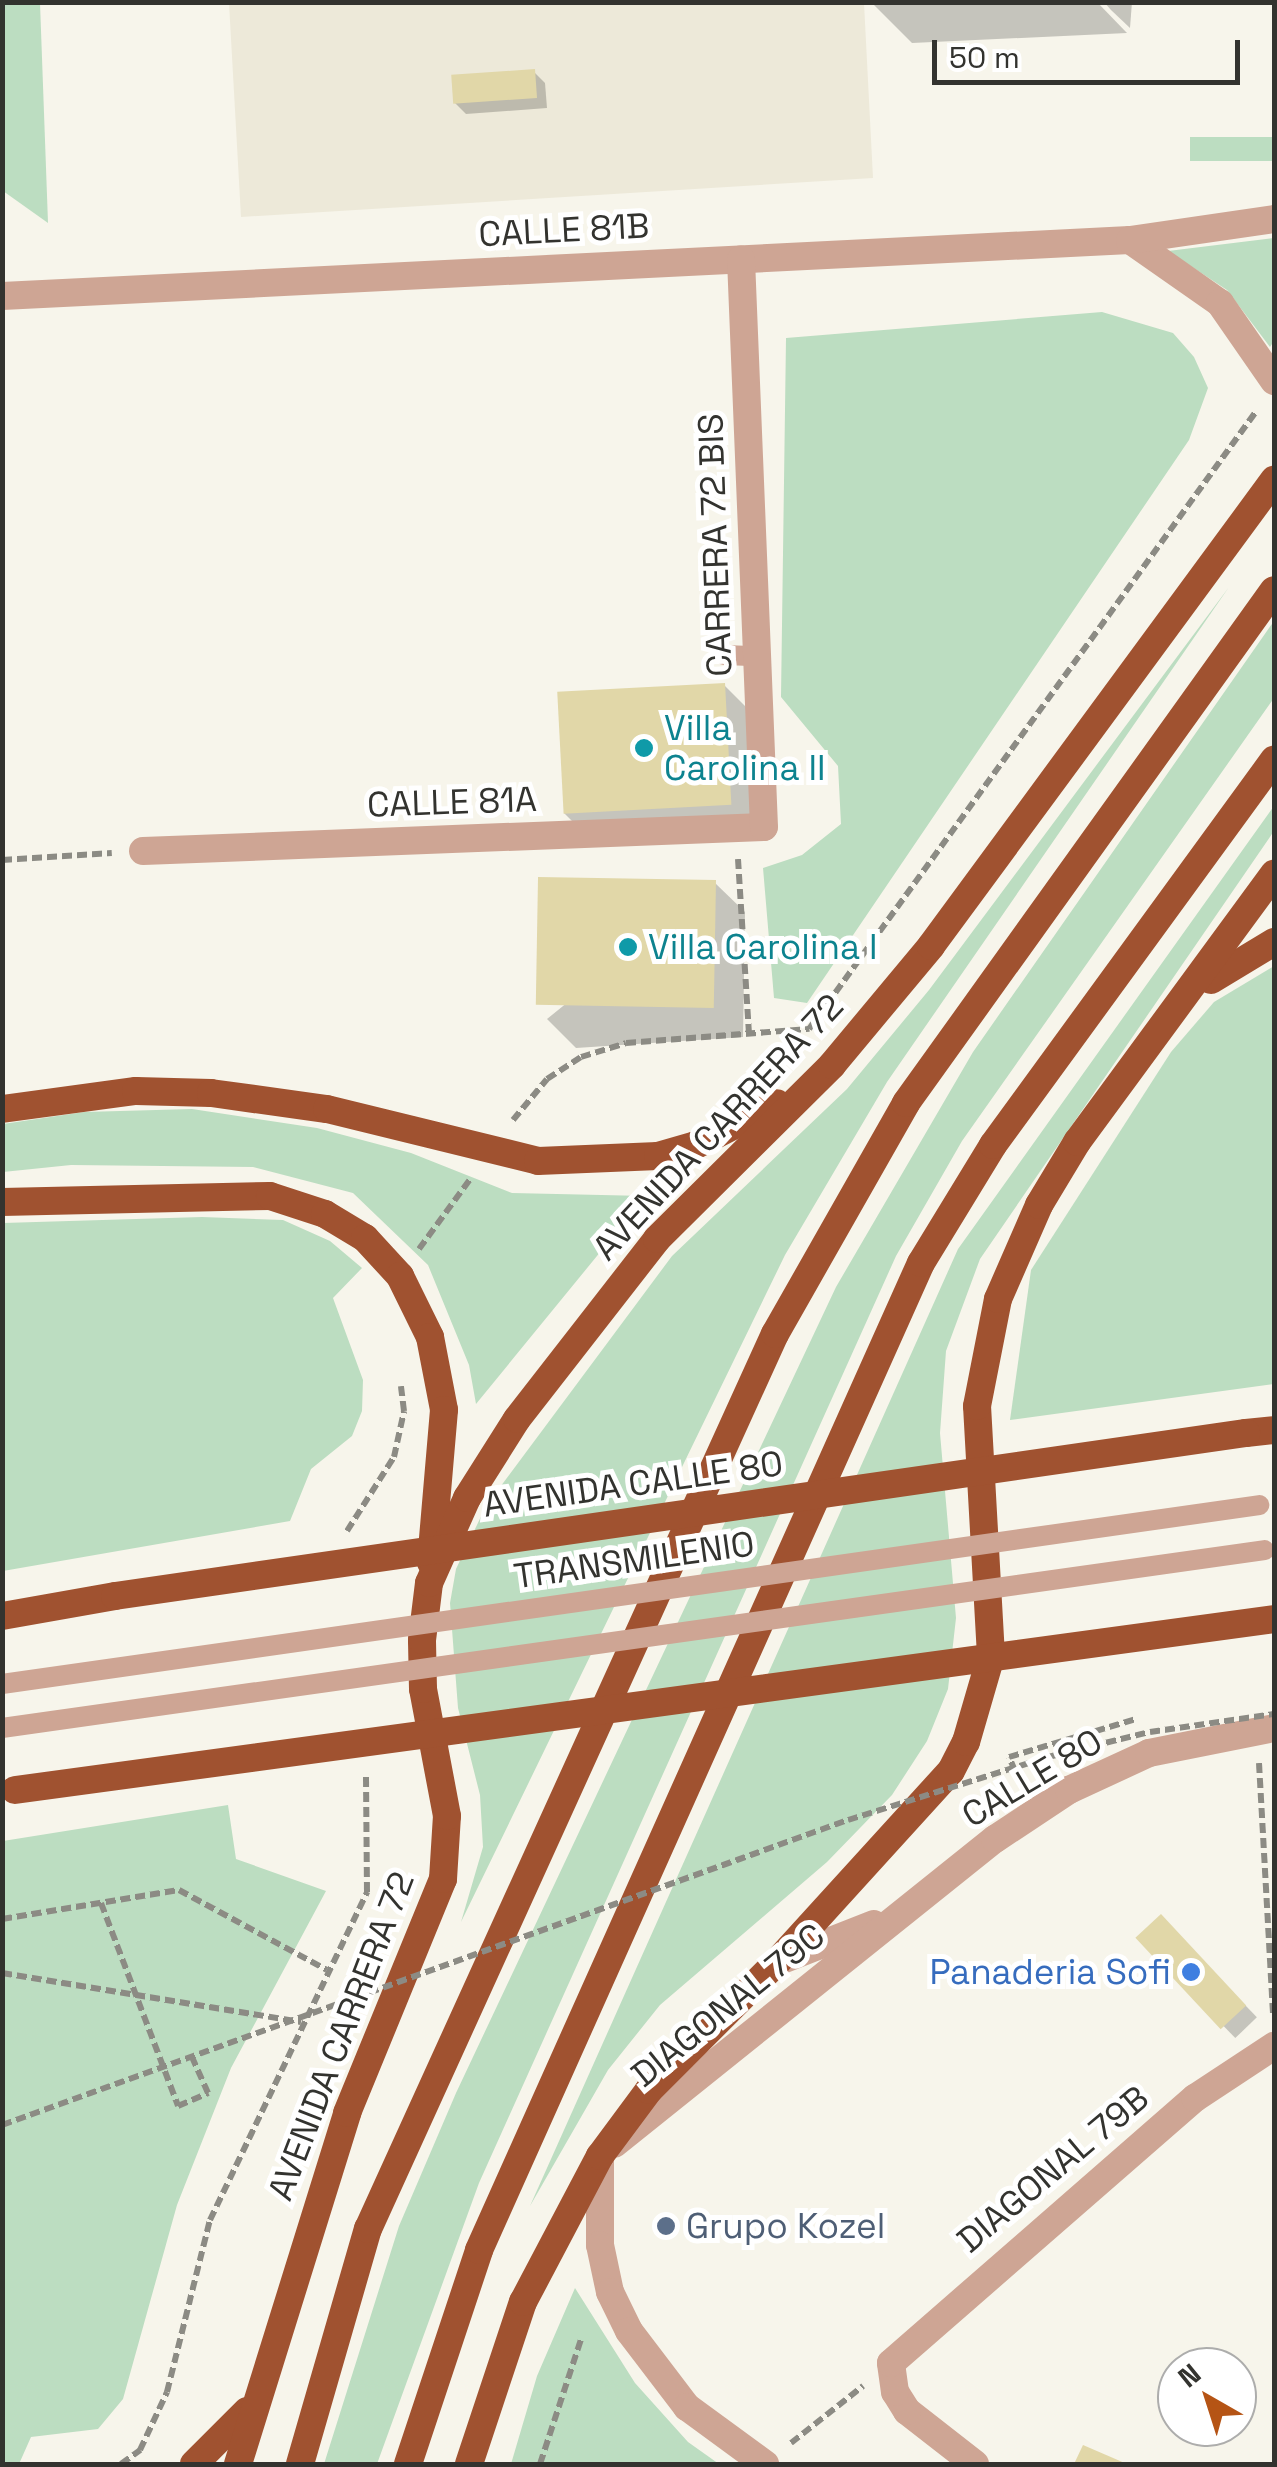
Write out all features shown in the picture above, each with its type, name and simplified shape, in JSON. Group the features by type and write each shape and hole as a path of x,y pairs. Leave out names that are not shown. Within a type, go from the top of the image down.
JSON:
{"highway":[{"name":"AVENIDA CARRERA 72","path":"238,2464 251,2406 347,2112 443,1880 447,1816 423,1689 429,1583 467,1498 516,1419 618,1286 692,1200 832,1065 931,946 1274,480"},
{"path":"300,2464 375,2212 776,1334 906,1102 1274,590"},
{"path":"408,2464 479,2250 921,1263 993,1146 1274,758"},
{"path":"468,2464 524,2302 600,2156 686,2049 777,1962 951,1771 966,1742 991,1656 977,1406 998,1299 1039,1205 1078,1142 1274,874"},
{"path":"1186,999 1241,956 1274,942"},
{"path":"2,1109 136,1091 211,1092 327,1109 489,1154 538,1161 658,1156 759,1115 832,1065"},
{"path":"2,1202 270,1196 325,1214 365,1238 400,1276 430,1336 444,1410 429,1583"},
{"name":"AVENIDA CALLE 80","path":"2,1616 115,1596 1274,1430"},
{"path":"9,1791 1274,1618"},
{"path":"194,2464 251,2406"}],"street":[{"name":"CALLE 81B","path":"2,296 1130,240 1274,220"},
{"path":"1130,240 1220,304 1274,381"},
{"name":"CARRERA 72 BIS","path":"741,259 757,656 750,828"},
{"name":"CALLE 81A","path":"143,851 750,828"},
{"name":"CALLE 80","path":"903,1912 1069,1790 1149,1753 1269,1724"},
{"path":"777,1962 903,1912"},
{"name":"DIAGONAL 79C","path":"600,2156 903,1912"},
{"name":"DIAGONAL 79B","path":"891,2363 1195,2098 1274,2046"},
{"path":"600,2156 600,2245 610,2292 629,2330 687,2407 765,2464"},
{"path":"891,2363 895,2392 906,2411 975,2464"}],"lane":[{"path":"724,655 757,656"},
{"name":"TRANSMILENIO","path":"2,1684 1267,1504"},
{"path":"2,1728 1270,1550"}],"path":[{"path":"400,1276 547,1080 581,1057 626,1042 808,1028 1248,422"},
{"path":"749,1033 750,828"},
{"path":"2,860 143,851"},
{"path":"348,1547 352,1514 394,1457 404,1411 400,1380"},
{"path":"2,2126 848,1820 1066,1753 1269,1724 1274,2046"},
{"path":"1009,1756 1025,1793"},
{"path":"121,2464 140,2450 167,2392 210,2220 301,2022 367,1892 366,1762"},
{"path":"2,1919 179,1890 328,1970"},
{"path":"101,1903 178,2106 208,2093 192,2057"},
{"path":"2,1972 301,2022"},
{"path":"540,2464 581,2339"},
{"path":"765,2464 891,2363"}],"shaded area":[{"path":"229,3 864,3 873,178 241,217"}],"green space":[{"path":"3,2 40,3 48,223 3,191"},
{"path":"1190,137 1274,137 1274,161 1190,161"},
{"path":"1274,238 1274,341 1270,347 1227,290 1168,251"},
{"path":"1102,312 1173,333 1194,357 1208,388 1189,440 807,1003 774,998 763,868 802,855 841,824 838,766 781,697 786,338"},
{"path":"1229,587 887,1082 785,1255 461,1922 483,1847 480,1795 458,1708 450,1603 456,1569 486,1506 672,1256 847,1089 929,990"},
{"path":"1274,621 1274,698 962,1141 896,1256 479,2183 377,2464 324,2464 399,2226 456,2093 836,1287 973,1052"},
{"path":"1274,806 1274,831 980,1259 946,1351 940,1433 956,1618 948,1689 927,1741 892,1795 827,1862 660,2005 608,2070 530,2206 958,1249"},
{"path":"1274,966 1274,1384 1010,1420 1031,1270 1171,1052 1214,1002"},
{"path":"192,1109 317,1128 411,1153 512,1193 646,1196 476,1404 469,1365 428,1265 353,1193 253,1167 71,1165 3,1172 3,1124 84,1112"},
{"path":"202,1217 283,1220 330,1241 362,1268 333,1298 363,1380 362,1411 352,1436 311,1469 290,1521 3,1571 3,1223"},
{"path":"228,1805 236,1859 326,1891 231,2068 177,2205 123,2399 98,2429 31,2437 19,2464 3,2464 3,1841"},
{"path":"575,2288 635,2383 688,2442 719,2464 511,2464 537,2376"}],"building":[{"path":"535,69 537,98 453,104 451,75"},
{"name":"Villa Carolina II","path":"725,683 731,805 564,814 557,692"},
{"name":"Villa Carolina I","path":"538,877 716,880 714,1008 536,1005"},
{"name":"Panaderia Sofi","path":"1161,1914 1246,2005 1221,2029 1135,1938"},
{"path":"1083,2445 1127,2464 1074,2464"}],"place":[{"name":"Villa Carolina II","path":"644,748"},
{"name":"Villa Carolina I","path":"628,947"},
{"name":"Panaderia Sofi","path":"1191,1972"},
{"name":"Grupo Kozel","path":"666,2226"}]}
